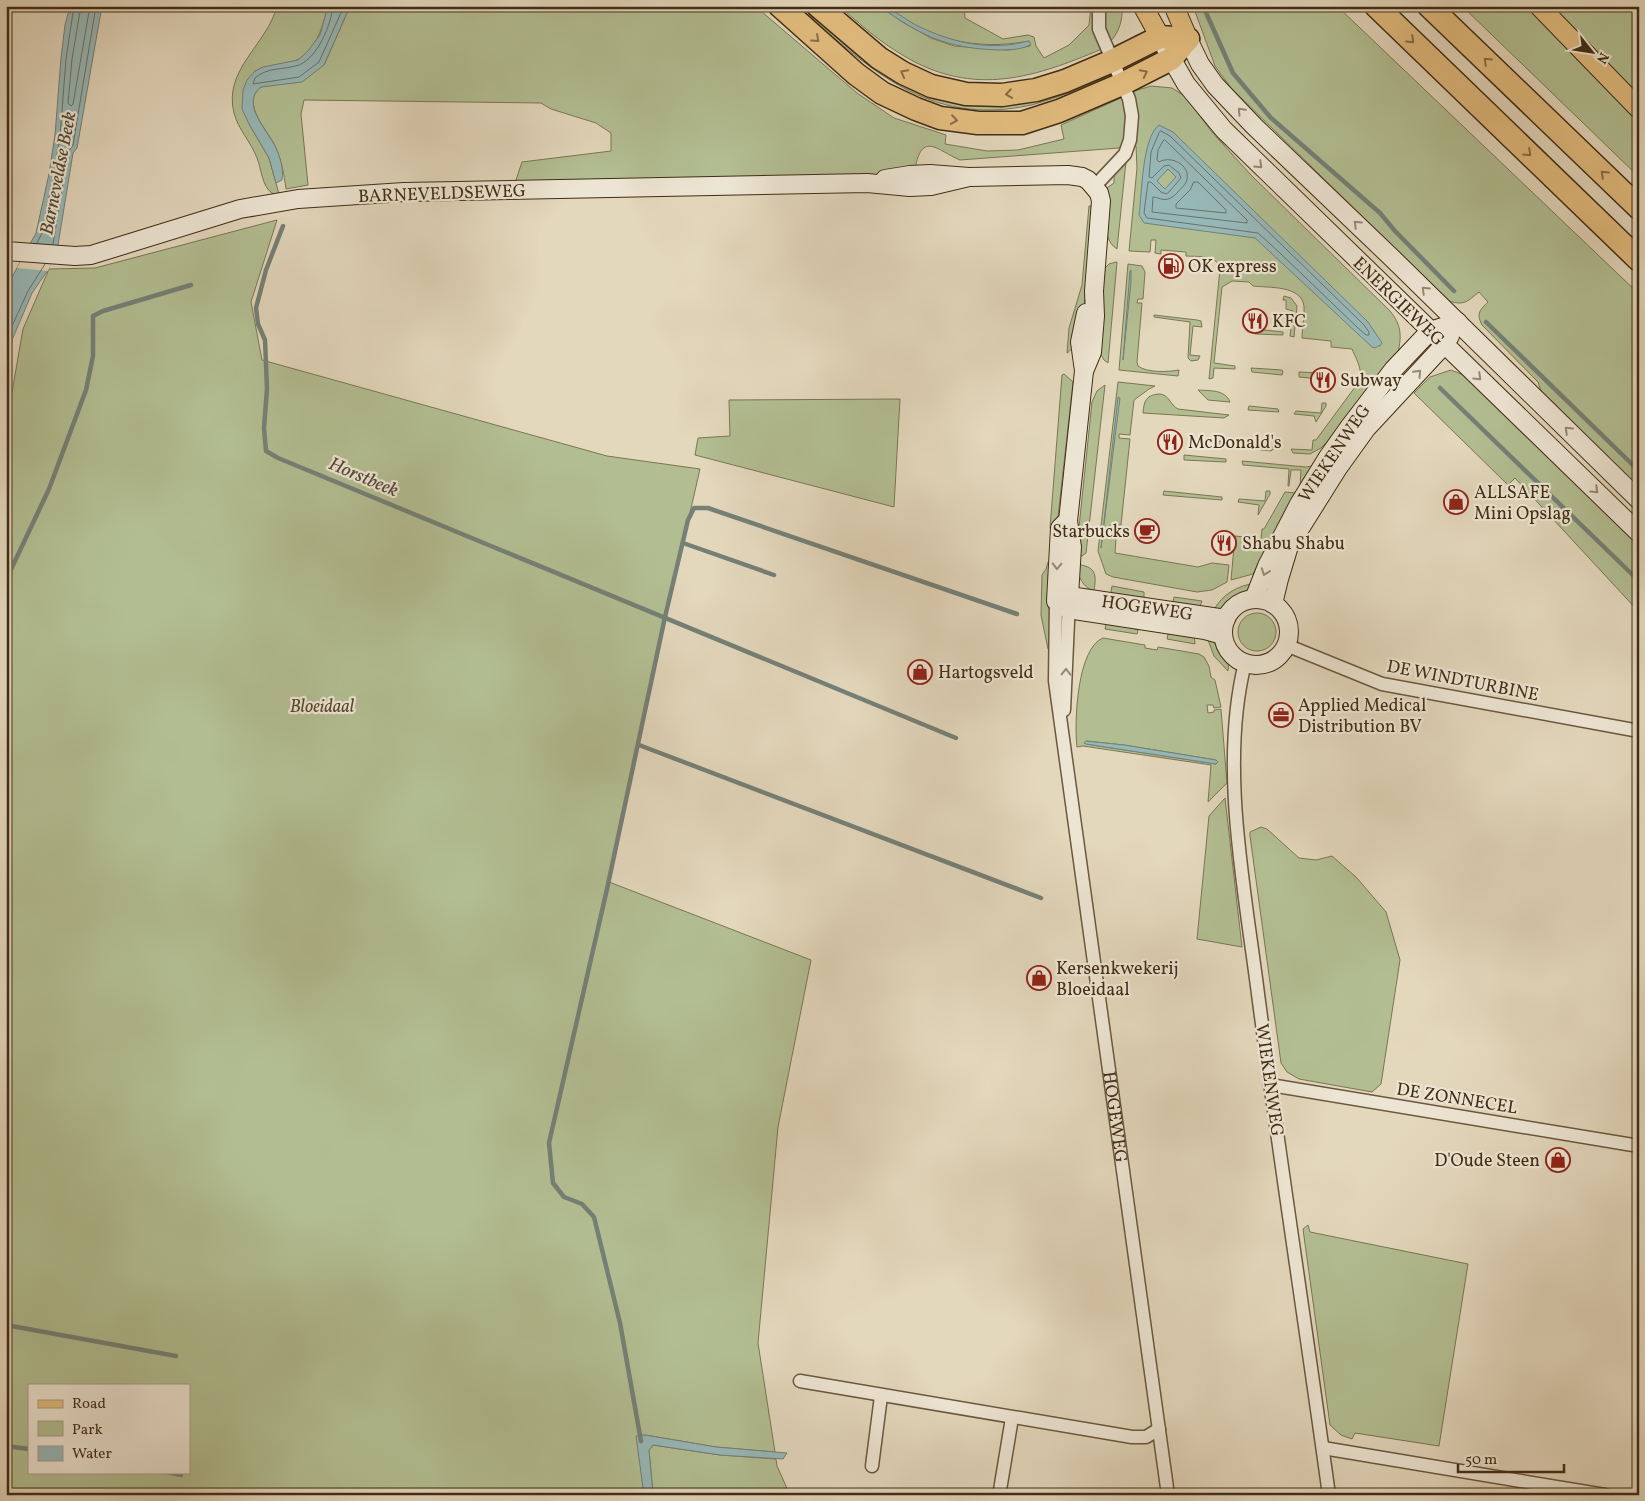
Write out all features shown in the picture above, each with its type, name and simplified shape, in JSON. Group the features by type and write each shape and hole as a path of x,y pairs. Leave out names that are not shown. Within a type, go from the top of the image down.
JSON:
{"highway":[{"path":"780,6 856,74 882,93 940,118 978,123 1022,123 1059,111 1122,84 1171,59 1188,39"},
{"path":"818,6 879,58 904,73 931,86 966,94 1002,95 1036,90 1065,81 1112,61 1160,37 1188,39"},
{"path":"1376,6 1639,260"},
{"path":"1429,6 1639,208"}],"main road":[{"path":"1143,6 1160,37"},
{"path":"1174,6 1188,39"},
{"path":"1540,6 1639,108"}],"street":[{"path":"1095,186 1122,158 1128,146 1132,110 1099,30 1099,6"},
{"path":"1160,37 1171,59"},
{"name":"ENERGIEWEG","path":"1188,39 1200,64 1215,85 1639,500"},
{"name":"ENERGIEWEG","path":"1171,59 1186,84 1224,130 1639,533"},
{"name":"BARNEVELDSEWEG","path":"6,250 54,255 90,255 240,209 298,199 404,192 867,182 910,174 969,177 1075,176 1088,180 1095,186"},
{"name":"HOGEWEG","path":"1095,186 1099,193 1101,212 1094,291 1095,316 1092,352 1084,371 1068,521 1072,547 1055,681 1168,1495"},
{"name":"WIEKENWEG","path":"1254,599 1274,550 1328,457 1393,370 1430,331 1458,322"},
{"name":"WIEKENWEG","path":"1273,604 1289,546 1338,468 1366,429 1444,345 1458,322"},
{"path":"1254,599 1264,600 1273,604 1280,608 1288,622 1289,630 1286,645 1281,654 1265,664 1255,665 1245,663 1232,655 1224,642 1224,627 1234,607 1247,600 1254,599"},
{"name":"HOGEWEG","path":"1064,602 1224,627"},
{"name":"DE WINDTURBINE","path":"1286,645 1382,684 1639,731"},
{"name":"WIEKENWEG","path":"1245,663 1237,698 1234,739 1239,843 1270,1085 1329,1495"},
{"name":"DE ZONNECEL","path":"1270,1085 1639,1146"},
{"path":"800,1381 1012,1418 1140,1437 1146,1437 1159,1430"},
{"path":"872,1466 881,1396"},
{"path":"1000,1490 1012,1418"},
{"path":"1323,1448 1605,1495"}],"green space":[{"path":"102,6 267,6 265,10 100,10"},
{"path":"277,6 328,6 318,36 304,56 287,64 255,71 249,124 269,158 279,194 275,194 266,186 254,152 236,119 232,97 240,70 265,33"},
{"path":"350,6 755,6 857,93 894,118 946,135 945,144 987,151 1018,150 1064,139 1061,125 1123,97 1128,111 1123,143 1119,148 960,160 932,146 922,150 915,169 876,175 515,183 522,162 611,151 611,133 596,123 551,109 541,103 304,100 301,114 308,185 286,189 278,153 254,109 253,101 255,94 261,87 324,65"},
{"path":"798,6 805,6 839,36 932,95 1111,69 1113,74 1063,95 1031,105 995,110 961,108 931,100 902,87 876,71"},
{"path":"839,6 879,6 931,38 954,46 1008,50 1030,46 1029,41 991,45 954,40 936,35 902,18 886,6 964,6 965,18 1003,39 1028,35 1034,37 1036,46 1044,58 1069,45 1089,25 1091,6 1095,6 1102,49 1049,69 1024,76 974,79 948,75 923,66 896,51"},
{"path":"1103,6 1122,6 1120,26 1109,43 1103,27"},
{"path":"1193,6 1337,6 1639,294 1639,492 1541,391 1538,382 1482,325 1479,315 1488,302 1479,292 1466,302 1449,301 1231,88 1215,66"},
{"path":"1462,6 1529,6 1639,119 1639,177"},
{"path":"1550,6 1639,6 1639,98"},
{"path":"1151,86 1172,88 1186,97 1211,131 1251,175 1390,311 1398,325 1400,341 1398,352 1347,421 1321,448 1310,454 1293,453 1291,449 1312,450 1313,440 1316,440 1358,383 1360,370 1352,349 1331,347 1331,341 1302,338 1304,306 1302,299 1297,294 1283,289 1253,286 1249,282 1232,281 1222,287 1214,363 1235,366 1235,369 1214,368 1213,378 1209,379 1220,269 1218,264 1206,257 1186,256 1186,252 1161,250 1161,254 1155,253 1156,240 1151,240 1150,252 1129,251 1137,168 1136,146 1133,146 1131,92"},
{"path":"1126,162 1117,249 1108,237 1107,188 1114,183 1114,173"},
{"path":"1089,206 1092,206 1084,308 1074,344 1067,353 1069,328 1082,285"},
{"name":"Bloeidaal","path":"277,220 251,302 262,360 607,456 700,469 637,744 609,882 811,960 778,1127 758,1343 775,1452 716,1447 645,1435 637,1436 644,1495 6,1495 6,411 10,404 23,329 49,269 95,268"},
{"path":"1117,262 1108,363 1099,351 1104,269 1109,264"},
{"path":"1128,264 1142,266 1145,272 1143,299 1138,299 1137,303 1142,303 1138,366 1152,371 1179,370 1178,376 1119,370"},
{"path":"1284,296 1291,298 1297,306 1294,337 1290,336 1293,311 1286,309 1286,300 1283,300"},
{"path":"1154,315 1201,321 1202,327 1193,326 1190,355 1200,356 1198,360 1191,361 1188,358 1190,322 1154,317"},
{"path":"1255,329 1283,332 1283,335 1255,334"},
{"path":"1251,368 1282,370 1283,372 1282,375 1252,372"},
{"path":"1451,370 1466,376 1639,545 1639,612 1515,478 1508,485 1414,393 1430,377"},
{"path":"1299,372 1319,373 1319,379 1299,377"},
{"path":"1064,374 1073,382 1057,526 1050,528 1062,375"},
{"path":"1118,382 1155,386 1134,400 1130,435 1119,434 1119,438 1130,439 1121,525 1110,525 1109,537 1116,538 1115,553 1198,567 1212,563 1229,565 1227,582 1212,590 1197,592 1113,577 1106,574 1098,551"},
{"path":"1105,385 1086,553 1082,556 1076,556 1092,402 1097,391"},
{"path":"1198,390 1221,393 1230,402 1208,400"},
{"path":"1159,394 1165,396 1178,409 1229,415 1224,418 1143,413 1146,399"},
{"path":"900,399 894,507 695,455 698,438 730,436 729,400"},
{"path":"1322,403 1326,403 1326,406 1316,422 1314,416 1294,414 1296,411 1321,413"},
{"path":"1249,406 1278,409 1279,412 1248,410"},
{"path":"1197,439 1227,442 1228,446 1196,443"},
{"path":"1244,444 1276,447 1271,451 1247,448"},
{"path":"1184,455 1226,459 1226,462 1184,460"},
{"path":"1242,461 1312,466 1300,487 1301,470 1291,470 1288,486 1289,469 1243,465"},
{"path":"1164,491 1222,497 1222,500 1163,495"},
{"path":"1266,491 1270,491 1270,494 1258,515 1259,505 1238,502 1239,499 1265,501"},
{"path":"1285,492 1297,493 1253,574 1231,580 1235,536 1261,539 1262,529 1264,529"},
{"path":"1051,560 1048,649 1041,615 1042,575 1048,562"},
{"path":"1076,564 1091,569 1095,575 1094,591 1086,587 1081,580"},
{"path":"1256,583 1248,592 1230,605 1213,611 1226,595 1242,586"},
{"path":"1112,586 1144,592 1144,597 1110,598"},
{"path":"1174,597 1202,601 1198,611 1173,602"},
{"path":"1257,613 1270,619 1276,632 1270,645 1257,651 1244,645 1238,632 1244,619"},
{"path":"1107,619 1138,630 1137,634 1105,629"},
{"path":"1194,633 1195,644 1167,639 1168,634"},
{"path":"1103,638 1145,645 1145,648 1157,650 1158,647 1199,654 1204,657 1209,666 1211,677 1215,680 1221,707 1214,708 1213,705 1207,705 1208,713 1221,709 1227,783 1208,802 1211,765 1083,746 1077,747 1076,721 1079,687 1088,656 1094,645","holes":["1086,741 1124,745 1216,760 1216,764 1086,744"]},
{"path":"1208,640 1218,642 1220,645 1227,660 1228,671 1214,656"},
{"path":"1225,798 1242,947 1197,939 1209,816"},
{"path":"1261,827 1267,829 1299,858 1316,860 1332,856 1357,878 1386,912 1400,960 1381,1084 1372,1092 1299,1079 1287,1072 1281,1063 1250,836 1250,832"},
{"path":"1308,1225 1310,1232 1468,1264 1439,1446 1355,1433 1352,1439 1341,1435 1330,1425 1303,1229"},
{"path":"653,1445 720,1455 776,1459 777,1466 790,1495 653,1495 649,1450"}],"water":[{"name":"Barneveldse Beek","path":"70,6 102,6 77,148 73,153 58,245 48,270 32,293 12,340 6,386 6,288 36,233 49,174 55,135 61,58 65,25"},
{"path":"328,6 350,6 324,65 302,82 261,87 255,93 254,108 275,146 281,163 282,180 276,183 269,158 242,109 243,90 247,80 255,71 263,67 298,60 307,52 320,35"},
{"path":"879,6 927,30 971,44 994,46 1012,45 1029,41 1031,44 1020,49 998,50 979,49 948,43 922,33"},
{"path":"1159,125 1173,132 1368,322 1382,343 1380,346 1372,347 1255,238 1144,223 1139,215 1142,180 1146,153 1153,132","holes":["1168,169 1176,177 1165,189 1157,181"]},
{"path":"1130,271 1131,282 1123,360"},
{"path":"1118,397 1120,398 1101,548"},
{"path":"1086,741 1124,745 1216,760 1218,762 1216,764 1086,744 1084,743"},
{"path":"645,1435 716,1447 787,1453 783,1459 720,1455 653,1445 649,1450 653,1495 644,1495 636,1436"}],"pier":[{"path":"30,244 58,247 48,271 17,268"}],"waterway":[{"path":"1203,6 1233,73 1271,118 1380,213 1395,231 1454,291"},
{"name":"Horstbeek","path":"283,226 266,270 256,308 258,324 265,340 267,389 264,428 266,451 278,458 956,738"},
{"path":"6,580 49,489 86,390 93,356 93,316 103,311 191,285"},
{"path":"1486,322 1639,471"},
{"path":"1440,388 1639,581"},
{"path":"641,1441 620,1323 594,1217 582,1204 564,1197 553,1183 549,1143 688,520 694,508 708,508 1017,614"},
{"path":"683,543 774,575"},
{"path":"639,745 1041,898"},
{"path":"6,1325 176,1356"},
{"path":"6,1446 28,1449"},
{"path":"176,1474 181,1475"}],"place":[{"name":"OK express","path":"1171,266"},
{"name":"KFC","path":"1255,321"},
{"name":"Subway","path":"1323,380"},
{"name":"McDonald's","path":"1170,442"},
{"name":"ALLSAFE Mini Opslag","path":"1456,502"},
{"name":"Starbucks","path":"1147,531"},
{"name":"Shabu Shabu","path":"1224,543"},
{"name":"Hartogsveld","path":"920,672"},
{"name":"Applied Medical Distribution BV","path":"1281,715"},
{"name":"Kersenkwekerij Bloeidaal","path":"1039,978"},
{"name":"D'Oude Steen","path":"1558,1160"}]}
